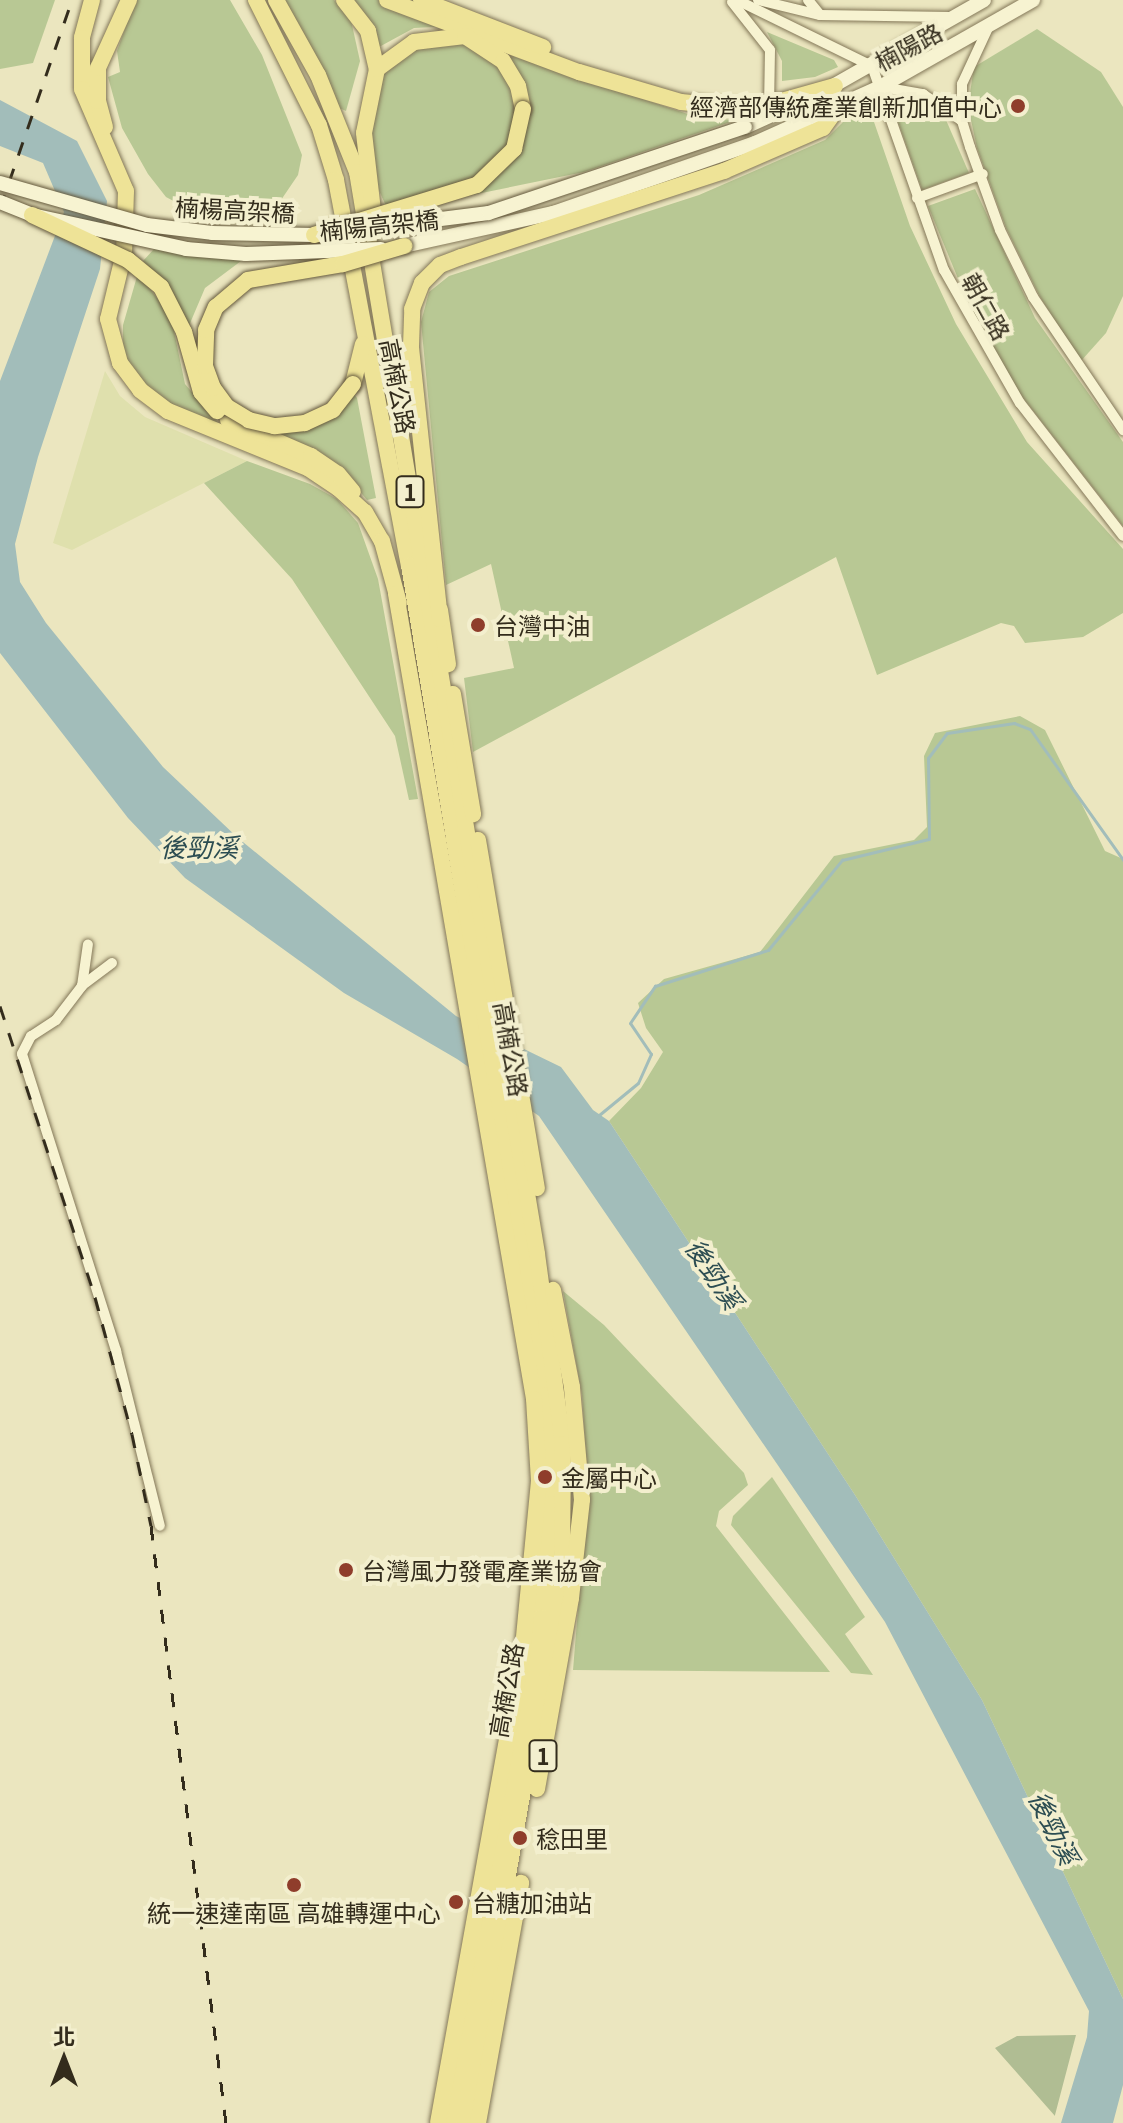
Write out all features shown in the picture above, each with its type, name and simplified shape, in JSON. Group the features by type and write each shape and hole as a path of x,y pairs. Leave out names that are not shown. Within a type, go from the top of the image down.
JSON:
{"main road":[{"path":"92,0 82,38 82,89 94,121 112,148"},
{"path":"129,0 97,74 99,107 126,191 127,228 111,294 108,328 126,373 168,411 308,468 365,512"},
{"path":"344,0 368,31 377,69 364,133 373,198 374,260"},
{"path":"387,0 601,77 707,107 768,112 835,86"},
{"path":"421,0 581,62 601,77"},
{"name":"高楠公路","path":"268,3 341,128 357,172 374,260 434,610 432,683 482,1090 534,1399 539,1493 522,1656 438,2123"},
{"name":"高楠公路","path":"268,3 319,125 336,180 432,683 503,1013 511,1106 546,1395 551,1504 539,1629 451,2123"},
{"path":"314,235 477,185 514,149 523,109 518,86 503,61 465,36 414,42 377,69"},
{"path":"432,683 440,646 434,610 411,346 412,309 422,283 440,265 461,257 724,171 823,128 839,106"},
{"path":"32,215 128,260 161,287 184,332 201,392 228,420 326,465 346,483 386,550 396,594 432,683"},
{"path":"364,334 353,384 333,410 305,423 274,426 237,415 218,398 208,377 204,353 210,318 233,290 263,274 343,264 404,246"},
{"path":"412,639 414,592"},
{"name":"高楠公路","path":"396,594 432,683"},
{"name":"高楠公路","path":"473,999 511,1106 572,1387 582,1500 561,1660 478,2123"},
{"name":"高楠公路","path":"464,2123 562,1571 565,1478 558,1392 511,1106"}],"street":[{"path":"734,0 872,66"},
{"path":"734,0 770,50 768,112"},
{"path":"758,0 820,15 956,17"},
{"path":"808,0 820,15"},
{"name":"楠陽路","path":"755,143 880,87 1033,0"},
{"name":"楠陽路","path":"835,86 980,1"},
{"name":"朝仁路","path":"988,28 965,72 962,121 1033,297 1123,430"},
{"name":"朝仁路","path":"872,66 944,270 1020,403 1123,536"},
{"path":"880,87 923,94 962,121"},
{"name":"楠楊高架橋","path":"0,183 147,225 212,233 314,235 489,213 745,127 768,112"},
{"name":"楠陽高架橋","path":"0,202 32,215 132,240 246,254 404,246 553,213 755,143"},
{"path":"917,198 982,174"},
{"path":"82,986 88,944"},
{"path":"112,963 82,986 56,1020 23,1045 23,1066 116,1351 160,1526"}],"green space":[{"path":"0,0 55,0 33,63 0,69"},
{"path":"135,0 230,0 262,55 302,155 298,175 281,200 262,212 192,211 166,197 148,174 122,128 108,77 120,72 117,51"},
{"path":"282,0 334,0 350,16 360,61 346,111 337,107"},
{"path":"348,0 378,0 452,26 414,28 379,47"},
{"name":"經濟部傳統產業創新加值中心","path":"1037,29 1101,72 1123,107 1123,296 1106,333 1081,361 1040,297 1006,228 977,148 968,106 974,67"},
{"path":"767,32 834,60 838,67 815,77 782,81 782,61"},
{"path":"434,41 472,43 700,118 736,120 584,172 457,198 386,206 377,186 370,132 381,77 408,51"},
{"path":"914,102 946,120 969,173 922,190 898,122 900,110"},
{"path":"849,116 874,122 910,226 956,324 1027,442 1123,549 1123,613 1083,637 1025,643 1014,626 1001,623 877,675 836,557 473,752 464,678 514,668 491,564 446,585 421,322 429,292 449,276 699,195 825,140"},
{"path":"975,189 1035,318 1123,442 1123,526 1020,394 969,305 928,206"},
{"path":"154,249 245,258 205,288 188,328 167,285 143,261"},
{"path":"138,273 171,317 185,384 225,431 154,395 123,355 123,325"},
{"path":"105,371 120,396 145,417 247,461 72,550 53,543"},
{"path":"354,394 376,498 367,500 353,483 261,428 284,430"},
{"path":"247,461 310,484 337,499 358,523 378,579 418,799 409,800 395,736 292,579 204,483"},
{"path":"1020,716 1045,730 1105,851 1123,859 1123,1999 982,1700 855,1495 609,1121 641,1088 663,1052 646,1028 638,1003 664,979 760,952 834,856 914,840 927,827 924,756 935,733"},
{"path":"563,1291 604,1325 744,1473 748,1485 719,1511 716,1526 830,1672 573,1670 588,1488 582,1395"},
{"path":"772,1477 865,1617 845,1634 873,1675 851,1673 731,1525 733,1516"},
{"path":"1076,2035 1055,2116 995,2048 1017,2036"}],"water":[{"name":"後勁溪","path":"0,100 77,141 107,201 100,269 38,457 15,544 20,582 46,623 163,767 238,838 456,1016 561,1067 593,1110 609,1121 855,1495 982,1700 1123,1999 1123,2085 1113,2123 1061,2123 1087,2037 1089,2011 885,1622 539,1116 457,1059 344,993 185,878 128,818 0,653 0,381 64,212 43,163 0,146"}],"waterway":[{"path":"599,1115 638,1083 651,1054 630,1023 655,986 768,950 842,860 929,839 928,758 947,733 1014,723 1030,729 1123,860"}],"railway":[{"path":"0,208 72,0"},
{"path":"0,1006 95,1297 132,1434 151,1526 226,2123"}],"place":[{"name":"經濟部傳統產業創新加值中心","path":"1018,106"},
{"name":"台灣中油","path":"478,625"},
{"name":"金屬中心","path":"545,1477"},
{"name":"台灣風力發電產業協會","path":"346,1570"},
{"name":"稔田里","path":"520,1838"},
{"name":"統一速達南區 高雄轉運中心","path":"294,1885"},
{"name":"台糖加油站","path":"456,1902"}]}
